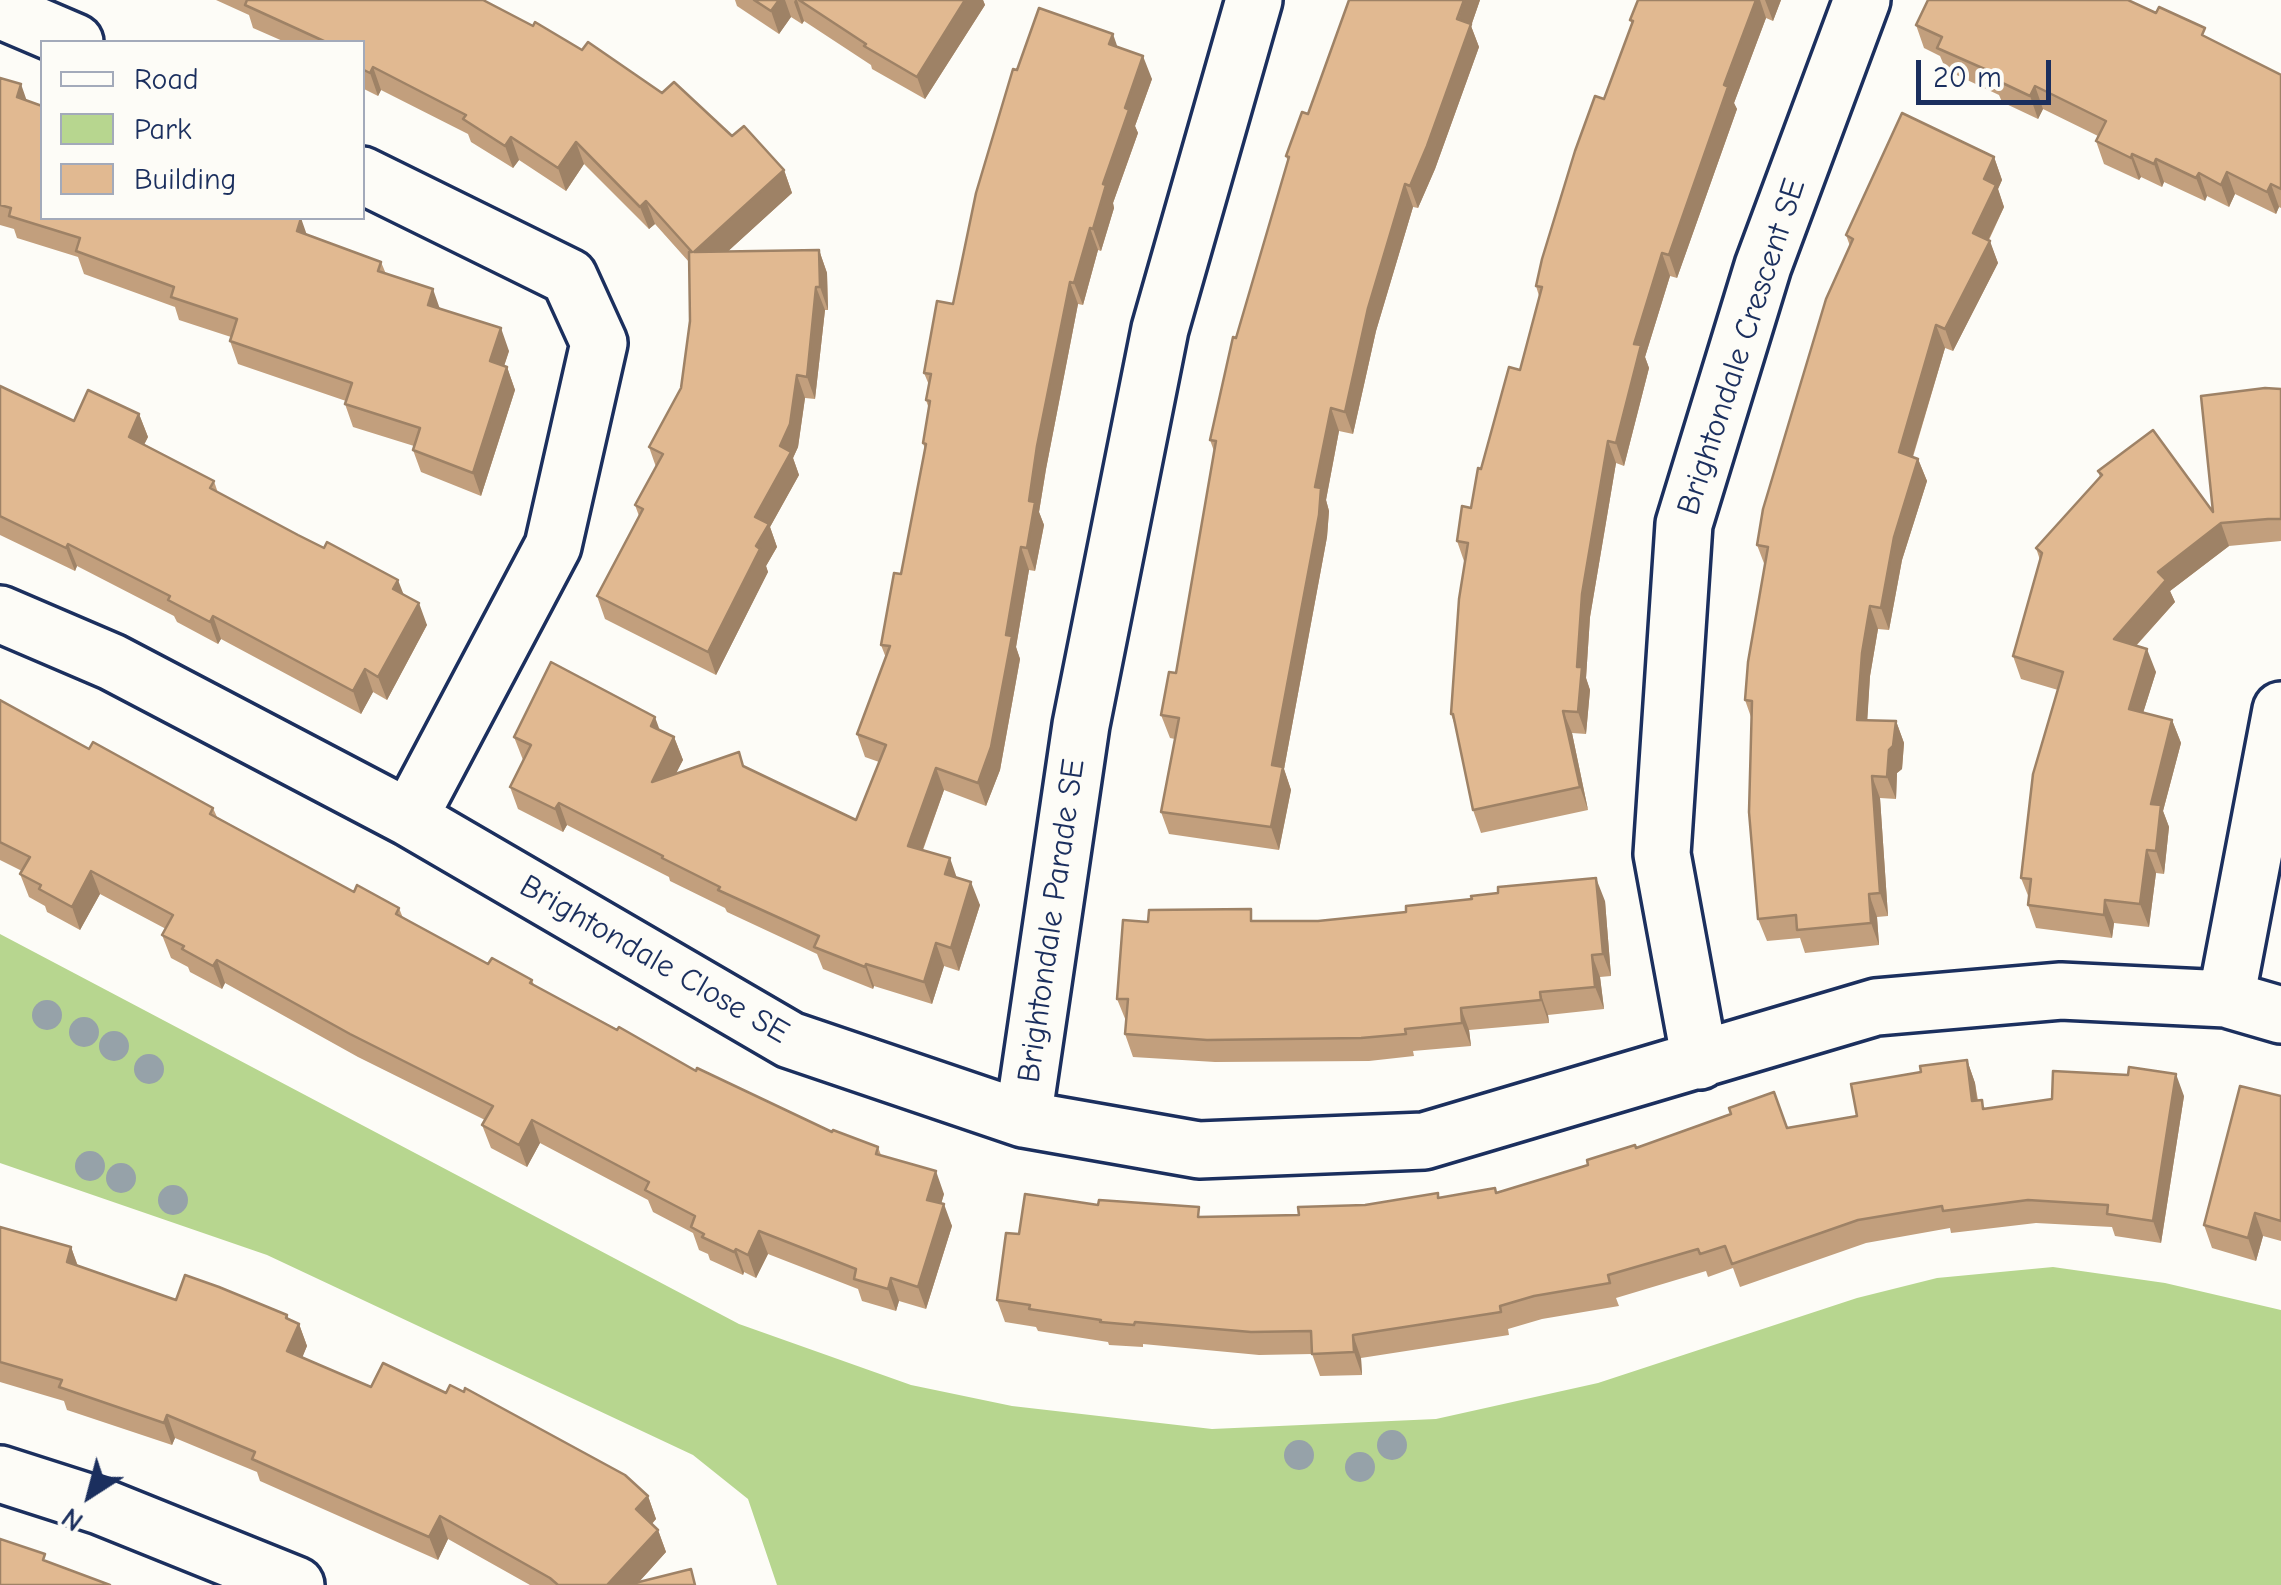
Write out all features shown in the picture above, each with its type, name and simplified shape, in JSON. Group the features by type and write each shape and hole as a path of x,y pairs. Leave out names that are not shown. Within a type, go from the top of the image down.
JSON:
{"street":[{"name":"Brightondale Crescent SE","path":"1700,1061 1662,854 1684,524 1763,266 1862,0"},
{"name":"Brightondale Parade SE","path":"1238,5 1160,329 1081,725 1023,1119 1199,1150 1424,1141 1876,1007 2060,991 2226,999 2281,1016"},
{"path":"0,10 70,40"},
{"path":"365,176 569,276 599,343 553,546 409,818"},
{"name":"Brightondale Close SE","path":"0,614 112,662 409,818 790,1040 1023,1119"},
{"path":"2226,999 2281,710"},
{"path":"0,1474 100,1506 296,1585"}],"green space":[{"path":"0,934 739,1324 911,1385 1012,1406 1212,1429 1436,1419 1598,1383 1857,1298 1937,1278 2053,1267 2165,1283 2281,1310 2281,1585 777,1585 748,1499 693,1455 267,1255 0,1163"}],"building":[{"path":"247,0 483,0 533,26 535,22 582,50 588,42 662,93 674,82 732,136 744,126 784,170 694,252 819,250 820,287 816,287 807,377 797,375 790,424 780,446 791,452 755,517 769,524 756,546 760,549 708,652 597,596 643,509 635,505 663,454 649,447 681,388 690,321 692,252 646,201 640,207 576,142 558,168 511,137 505,146 463,119 466,115 373,67 370,73 365,70 365,40 322,40 245,5"},
{"path":"754,0 779,0 771,11"},
{"path":"799,0 965,0 917,77 864,46"},
{"path":"1349,0 1464,0 1457,19 1471,24 1427,146 1410,186 1405,184 1368,308 1345,412 1331,408 1315,487 1321,488 1319,515 1272,765 1283,767 1271,827 1161,812 1179,718 1161,715 1169,672 1176,673 1216,441 1210,440 1233,337 1236,338 1289,157 1286,156 1302,112 1308,114"},
{"path":"1638,0 1756,0 1669,255 1662,253 1634,344 1641,345 1616,443 1608,441 1582,594 1578,712 1563,711 1580,787 1473,810 1451,714 1459,599 1468,543 1457,541 1462,506 1471,508 1478,468 1481,469 1509,367 1520,370 1542,287 1536,286 1542,259 1575,151 1595,96 1604,99"},
{"path":"1928,0 2128,0 2156,13 2159,7 2205,28 2202,35 2281,75 2281,189 2271,184 2267,192 2227,172 2221,185 2156,159 2154,164 2132,154 2131,158 2096,141 2106,121 2035,86 2030,96 1994,79 1996,74 1937,48 1942,37 1916,25"},
{"path":"1039,8 1113,34 1109,44 1143,56 1093,229 1090,228 1074,283 1070,282 1037,446 1029,501 1035,502 1027,548 1021,547 1006,635 1012,636 991,747 978,783 936,768 908,846 950,858 945,874 971,882 951,948 936,943 924,982 866,964 865,967 814,947 819,936 718,890 720,887 559,803 555,809 510,787 531,745 514,737 551,662 655,717 651,726 674,737 652,782 739,752 743,766 856,820 886,745 857,734 890,646 881,645 894,573 901,574 926,444 923,443 930,401 926,400 931,374 924,373 937,301 953,304 976,193 1013,69 1017,70"},
{"path":"0,78 21,84 17,97 40,105 40,220 300,220 297,231 381,262 378,271 433,289 428,305 501,328 490,361 507,367 473,473 413,450 420,428 345,404 352,383 230,341 237,319 171,297 174,287 76,251 80,238 9,216 11,208 0,205"},
{"path":"1902,113 1994,157 1984,179 1996,185 1973,233 1990,241 1945,329 1936,325 1899,452 1918,459 1894,537 1881,608 1870,606 1862,653 1857,720 1896,721 1887,777 1872,776 1880,893 1869,894 1871,923 1797,930 1796,915 1758,919 1749,812 1752,701 1745,700 1768,547 1757,545 1763,509 1826,299 1853,239 1846,235"},
{"path":"0,386 74,421 88,390 139,414 129,437 214,481 210,488 298,535 324,548 327,542 398,580 393,589 419,603 378,677 365,669 353,691 213,616 210,622 168,600 170,596 68,544 66,548 0,516"},
{"path":"2281,389 2281,519 2221,523 2158,572 2166,580 2114,639 2147,649 2129,709 2172,720 2151,804 2161,805 2156,851 2147,850 2140,904 2105,900 2104,915 2028,905 2031,879 2021,878 2033,774 2063,672 2013,656 2042,553 2036,548 2102,475 2098,471 2153,430 2213,512 2201,396"},
{"path":"0,700 89,749 93,742 213,808 210,814 354,892 357,885 399,908 396,914 488,964 492,958 532,980 530,983 696,1071 697,1068 832,1132 878,1147 876,1154 936,1171 927,1200 944,1204 918,1287 891,1278 888,1289 854,1279 856,1269 759,1231 748,1255 736,1249 734,1252 702,1237 704,1234 691,1227 695,1216 645,1190 649,1182 532,1120 519,1145 482,1125 493,1106 350,1034 217,960 213,966 182,949 184,946 162,935 173,915 91,871 72,907 39,889 41,885 20,874 30,857 0,842"},
{"path":"1596,878 1603,954 1592,955 1595,987 1540,992 1541,1000 1461,1008 1462,1023 1405,1029 1406,1034 1207,1040 1125,1034 1128,999 1117,999 1123,920 1148,922 1149,910 1251,909 1251,921 1318,921 1406,912 1406,906 1498,893 1498,887"},
{"path":"1967,1060 1972,1101 1982,1100 1983,1109 2052,1099 2053,1071 2128,1075 2129,1067 2176,1074 2153,1221 2107,1214 2108,1205 2028,1200 1943,1211 1942,1206 1858,1220 1732,1264 1725,1246 1700,1254 1698,1249 1608,1275 1610,1283 1500,1306 1501,1312 1353,1335 1354,1352 1312,1354 1311,1331 1251,1332 1100,1322 997,1300 1006,1233 1019,1234 1025,1194 1098,1205 1099,1200 1199,1207 1198,1217 1299,1215 1298,1207 1365,1205 1438,1193 1438,1198 1495,1188 1496,1193 1731,1114 1729,1108 1774,1092 1787,1128 1857,1116 1851,1084 1921,1072 1920,1066"},
{"path":"2240,1086 2281,1096 2281,1221 2255,1213 2248,1238 2204,1225"},
{"path":"0,1227 71,1247 67,1262 176,1300 185,1275 287,1315 299,1324 287,1351 371,1387 383,1363 446,1393 450,1385 464,1392 465,1388 625,1475 648,1496 636,1509 658,1530 607,1585 558,1585 440,1516 429,1537 252,1459 255,1452 167,1415 164,1423 59,1387 62,1380 0,1362"},
{"path":"0,1539 45,1554 43,1560 110,1585 0,1585"},
{"path":"691,1569 695,1585 627,1585"}]}
